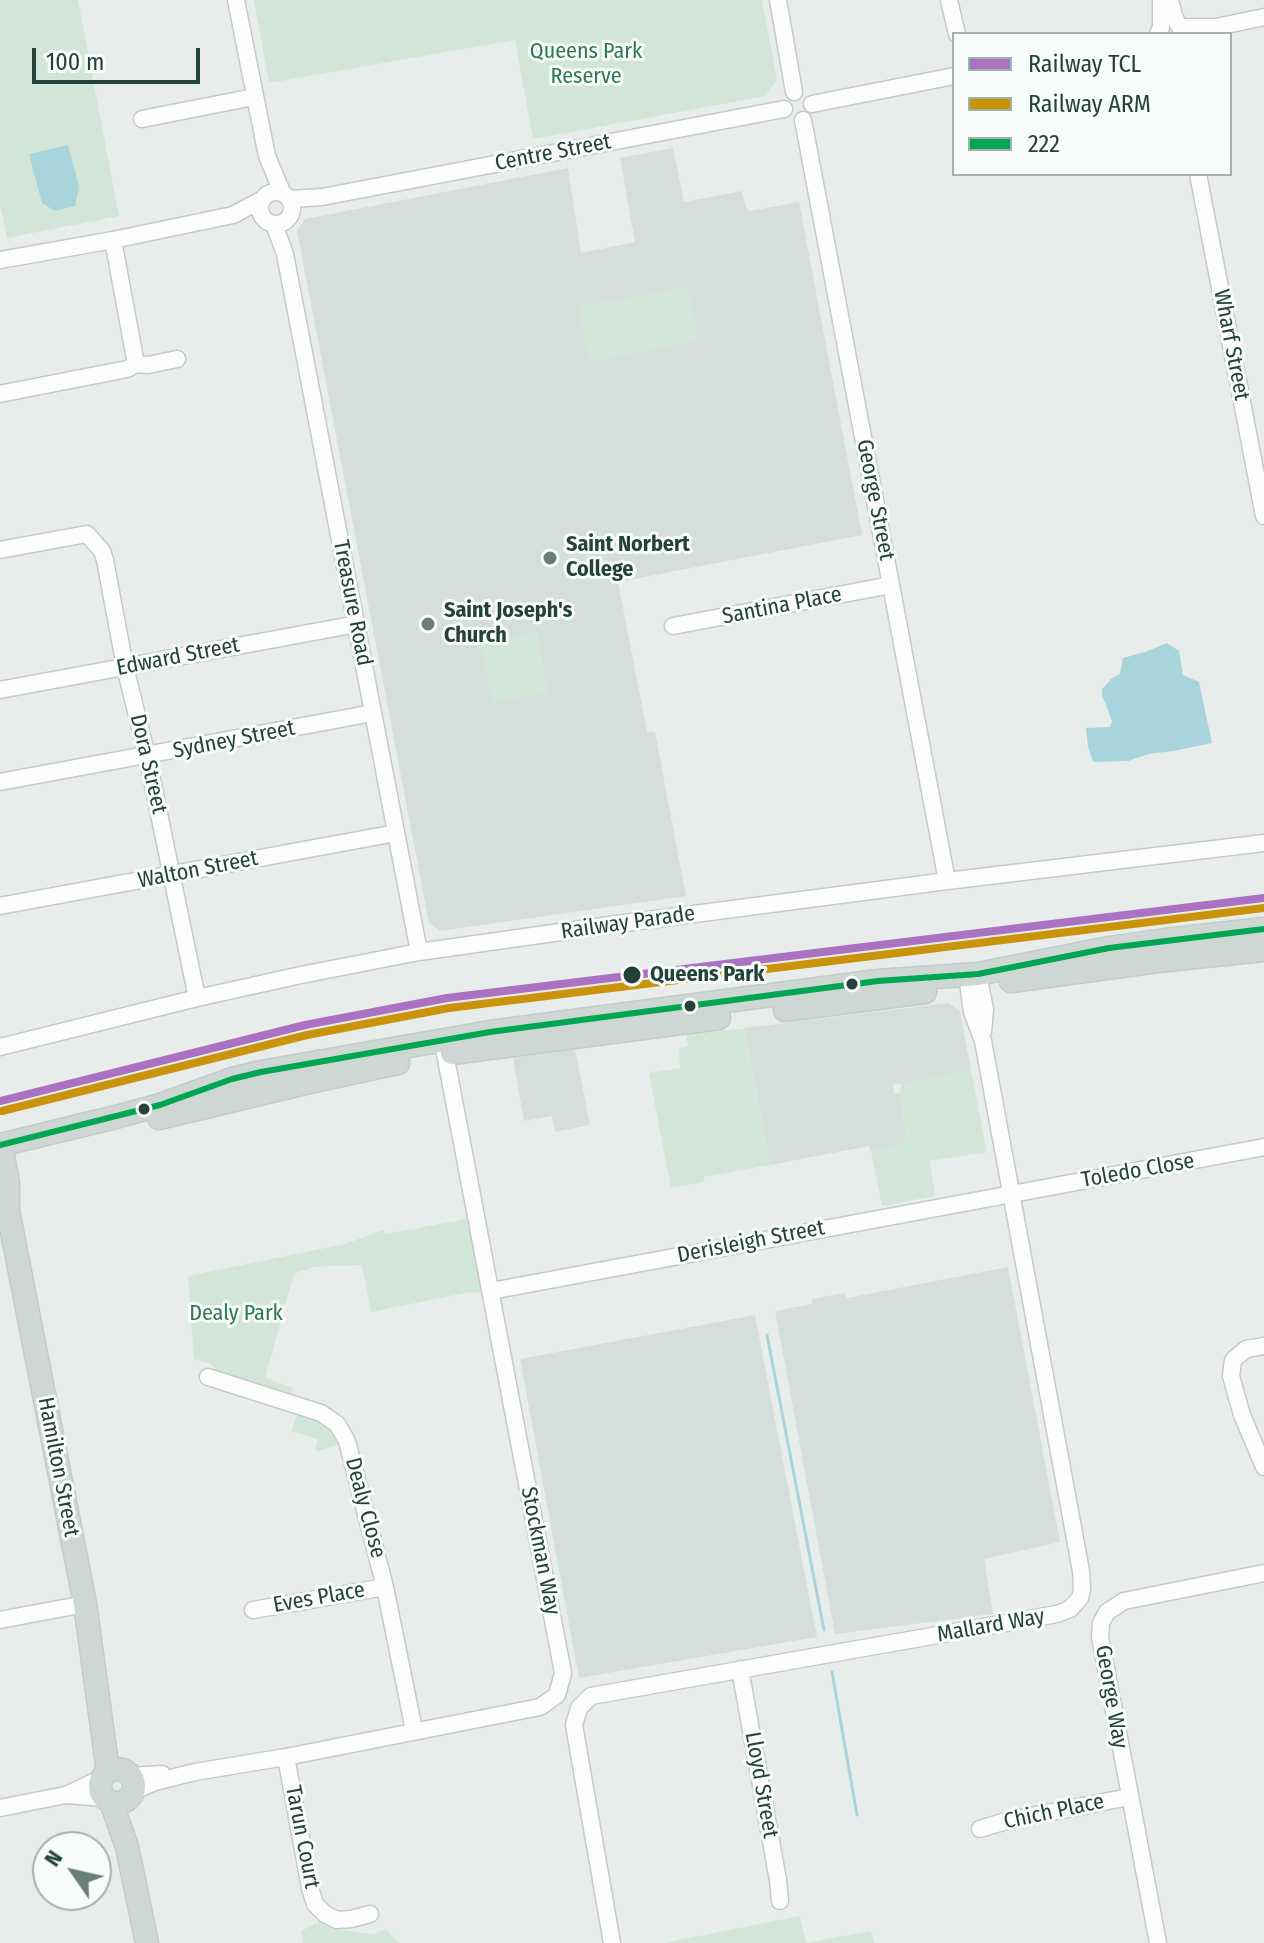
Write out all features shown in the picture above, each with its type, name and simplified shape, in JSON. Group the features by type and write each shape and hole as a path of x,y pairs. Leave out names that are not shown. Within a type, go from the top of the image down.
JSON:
{"main road":[{"path":"973,980 1123,946 1264,929"},
{"path":"1,1149 160,1105 261,1072 444,1048 490,1032 878,981 973,980 1264,950"},
{"name":"Hamilton Street","path":"1,1149 8,1183 4,1202 85,1604 102,1723 118,1786 130,1815 127,1847 147,1943"}],"street":[{"name":"Treasure Road","path":"236,0 419,952"},
{"path":"778,0 794,92"},
{"path":"949,0 957,32"},
{"path":"1157,32 1161,0"},
{"path":"1170,0 1181,29"},
{"path":"1157,32 1170,23 1181,29 1208,30 1264,17"},
{"path":"812,104 952,76"},
{"path":"794,92 804,93 811,99 811,113 803,120 791,119 784,109 785,100 794,92"},
{"path":"142,119 254,97"},
{"name":"Centre Street","path":"0,260 784,109"},
{"name":"George Street","path":"803,120 947,881"},
{"name":"Wharf Street","path":"1198,176 1264,516"},
{"path":"113,240 136,364"},
{"path":"0,394 127,369 136,364 148,365 177,359"},
{"name":"Dora Street","path":"0,550 87,534 98,544 105,560 125,667 173,874 197,998"},
{"name":"Santina Place","path":"673,626 891,585"},
{"name":"Edward Street","path":"0,690 357,624"},
{"name":"Sydney Street","path":"0,782 373,713"},
{"name":"Walton Street","path":"0,906 396,833"},
{"name":"Railway Parade","path":"0,1047 197,998 419,952 636,921 1264,843"},
{"name":"Mallard Way","path":"612,1943 574,1725 579,1708 591,1696 1057,1614 1070,1609 1080,1598 1081,1571 983,1041 985,1009 973,980"},
{"name":"Stockman Way","path":"0,1808 286,1757 540,1707 557,1695 563,1673 444,1048"},
{"name":"Toledo Close","path":"1011,1194 1264,1147"},
{"name":"Derisleigh Street","path":"491,1291 1011,1194"},
{"path":"1264,1346 1246,1349 1233,1360 1231,1376 1242,1415 1264,1467"},
{"name":"Dealy Close","path":"208,1377 321,1413 337,1424 347,1441 385,1587 414,1730"},
{"name":"George Way","path":"1158,1943 1099,1629 1103,1617 1124,1601 1264,1573"},
{"name":"Eves Place","path":"253,1610 385,1587"},
{"path":"0,1620 85,1604"},
{"name":"Lloyd Street","path":"740,1669 780,1901"},
{"name":"Tarun Court","path":"286,1757 315,1904 337,1920 370,1914"},
{"name":"Chich Place","path":"980,1829 1129,1797"}],"shaded area":[{"name":"Saint Norbert College","path":"673,148 684,202 742,191 746,208 750,211 799,202 862,535 618,582 647,732 655,732 686,896 440,931 429,923 297,231 305,219 568,168 581,253 635,242 620,158"},
{"path":"948,1003 960,1011 971,1071 893,1085 894,1094 900,1093 907,1139 903,1145 871,1151 869,1146 770,1165 744,1028"},
{"path":"575,1049 590,1125 555,1132 552,1116 524,1121 513,1058"},
{"path":"1008,1267 1060,1542 984,1559 993,1614 835,1634 775,1311 812,1304 812,1299 845,1293 847,1298"},
{"path":"755,1315 817,1637 579,1678 520,1359"}],"green space":[{"path":"0,0 78,0 119,216 7,238 0,204"},
{"name":"Queens Park Reserve","path":"254,0 762,0 777,79 766,96 533,139 515,40 269,83"},
{"path":"688,287 698,341 589,362 578,307"},
{"path":"537,632 548,692 492,702 480,643"},
{"path":"744,1029 770,1165 704,1177 704,1182 671,1188 649,1073 680,1068 679,1049 688,1046 686,1033"},
{"path":"971,1071 987,1152 930,1161 935,1196 882,1206 871,1151 903,1145 903,1139 907,1138 900,1093 902,1083"},
{"name":"Dealy Park","path":"467,1219 480,1293 470,1292 371,1312 362,1265 315,1267 294,1273 265,1378 293,1388 290,1397 225,1377 209,1363 194,1359 188,1276 345,1244 383,1230 385,1234"},
{"path":"299,1414 326,1426 338,1444 317,1452 318,1439 291,1431"},
{"path":"800,1916 806,1943 664,1943"},
{"path":"321,1921 332,1929 373,1934 386,1929 399,1943 303,1943 301,1931"},
{"path":"871,1931 874,1943 806,1943"}],"water":[{"path":"68,145 79,187 75,206 55,211 42,203 29,154"},
{"path":"1167,643 1179,651 1183,675 1199,682 1212,743 1149,754 1128,761 1093,762 1086,728 1110,727 1112,721 1102,689 1120,674 1123,658"}],"waterway":[{"path":"767,1335 824,1630"},
{"path":"832,1672 857,1815"}],"rail line":[{"name":"TCL","path":"0,1101 305,1025 447,998 1264,898"},
{"name":"ARM","path":"2,1111 307,1035 449,1008 1264,908"}],"transit line":[{"name":"222","path":"0,1145 160,1105 261,1072 490,1032 878,981 978,974 1109,948 1264,929"}],"place":[{"name":"Saint Norbert College","path":"550,558"},
{"name":"Saint Joseph's Church","path":"428,624"},
{"name":"Queens Park","path":"632,975"}]}
